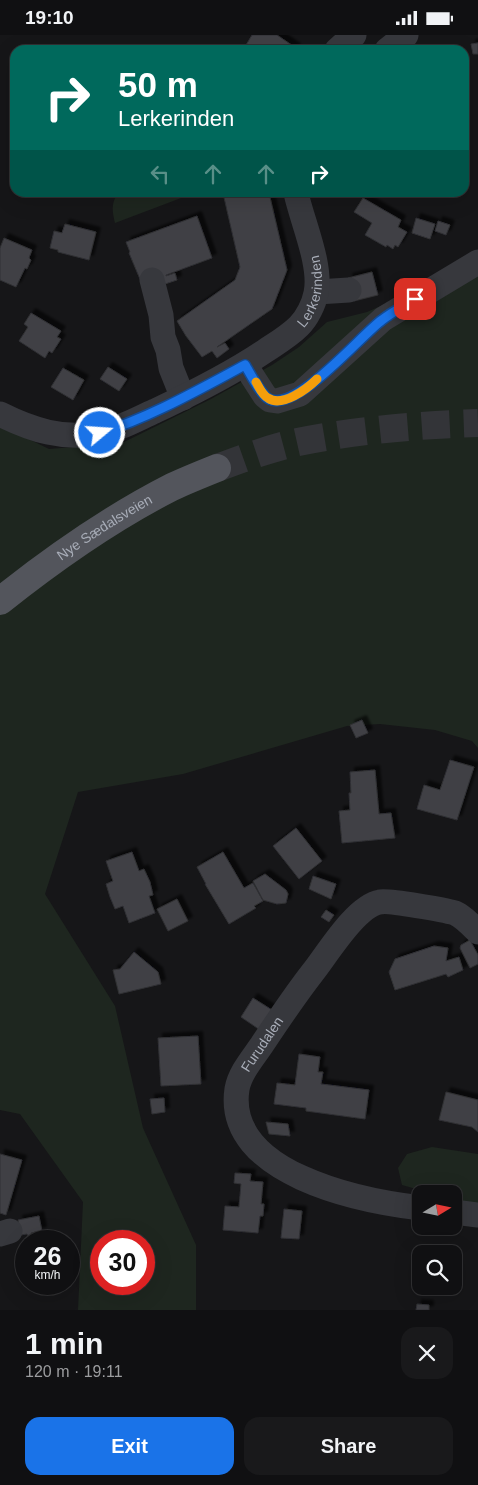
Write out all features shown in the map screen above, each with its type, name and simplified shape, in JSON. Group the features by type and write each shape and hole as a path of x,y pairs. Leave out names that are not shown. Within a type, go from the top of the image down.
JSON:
{"main road":[{"name":"Nye Sædalsveien","path":"0,601 60,556 138,506 173,487 217,467"}],"street":[{"path":"343,45 354,35"},
{"path":"393,45 406,35"},
{"name":"Lerkerinden","path":"0,414 24,426 52,434 79,435 100,433 121,427 183,398 245,365 282,340 300,325 311,307 317,292 316,270 297,197"},
{"path":"245,365 265,396 270,400 277,401 300,394 383,319 478,262"},
{"path":"152,280 161,315 163,337 177,343 171,368 183,398"},
{"path":"317,292 349,290"},
{"name":"Furudalen","path":"412,1207 378,1202 346,1194 289,1172 268,1159 250,1140 242,1125 236,1108 238,1088 243,1073 296,993 362,910 380,901 436,909 454,913 466,920 478,932"},
{"path":"462,1213 478,1215"}],"shaded area":[{"path":"116,197 184,197 115,223 113,215"},
{"path":"478,263 478,748 472,741 435,730 380,724 347,726 183,774 78,792 45,894 115,1006 143,1128 196,1245 196,1310 78,1310 83,1202 20,1114 0,1110 0,425 49,449 122,443 211,399 272,365 299,347 327,322 367,312"},
{"path":"432,1147 478,1154 478,1207 462,1202 462,1185 412,1185 412,1188 402,1185 398,1168 407,1154"}],"building":[{"path":"252,35 277,35 292,45 246,45"},
{"path":"478,43 478,54 473,54 471,44"},
{"path":"224,197 270,197 287,270 272,309 217,347 225,343 229,349 217,358 212,351 202,357 177,321 235,280 240,267"},
{"path":"363,198 401,220 398,227 407,232 398,247 395,245 393,249 387,245 386,247 365,235 372,223 354,212"},
{"path":"197,216 212,258 166,275 175,273 177,280 162,285 142,284 126,242"},
{"path":"416,218 435,224 430,239 412,233"},
{"path":"438,221 450,225 446,235 435,231"},
{"path":"65,224 96,232 89,260 50,248 54,231 62,233"},
{"path":"4,238 32,250 29,258 31,260 16,287 0,280 0,248"},
{"path":"372,272 378,295 354,301 348,278"},
{"path":"31,313 61,331 57,337 61,339 52,353 49,351 45,358 19,341 28,327 24,324"},
{"path":"108,367 127,379 119,391 100,379"},
{"path":"63,368 84,380 73,400 51,387"},
{"path":"362,720 368,733 356,738 350,725"},
{"path":"450,760 474,767 457,820 417,809 424,785 440,790"},
{"path":"375,770 379,814 391,813 395,838 342,843 339,811 350,810 350,772"},
{"path":"296,828 322,861 299,879 273,846"},
{"path":"132,852 139,871 144,869 150,882 153,895 149,896 155,913 129,923 123,906 115,909 110,897 106,884 113,881 106,861"},
{"path":"223,852 244,888 253,883 263,901 254,906 256,908 229,924 197,867"},
{"path":"265,874 286,890 288,894 286,903 277,904 263,900 253,881"},
{"path":"313,876 336,884 331,899 309,889"},
{"path":"177,899 188,921 168,931 157,909"},
{"path":"326,910 334,915 329,922 321,917"},
{"path":"470,940 478,955 478,964 470,968 460,948 461,945"},
{"path":"434,946 448,948 446,961 459,957 463,970 448,977 446,974 395,990 389,972 395,959"},
{"path":"134,952 158,972 161,984 119,994 113,970 120,969"},
{"path":"253,998 272,1010 260,1030 241,1017"},
{"path":"198,1036 201,1084 161,1086 158,1038"},
{"path":"299,1054 320,1057 318,1072 323,1072 321,1084 369,1090 365,1119 306,1111 306,1108 274,1104 277,1083 295,1085"},
{"path":"446,1092 478,1100 478,1132 472,1127 439,1120"},
{"path":"164,1098 165,1112 152,1114 150,1099"},
{"path":"266,1122 288,1124 290,1136 269,1134"},
{"path":"0,1154 22,1160 6,1215 0,1213"},
{"path":"235,1173 251,1174 250,1181 263,1182 261,1204 264,1204 263,1216 260,1216 258,1233 223,1230 225,1206 239,1207 241,1184 234,1183"},
{"path":"284,1209 302,1211 299,1239 281,1238"},
{"path":"39,1216 42,1230 20,1230 18,1220"},
{"path":"417,1304 429,1305 429,1310 416,1310"}],"tunnel":[{"path":"217,468 278,447 343,434 433,425 478,423"}],"slow traffic":[{"path":"256,382 265,396 270,400 277,401 300,394 317,379"}],"route":[{"path":"100,433 121,427 183,398 245,365 265,396 270,400 277,401 300,394 383,319 415,299"}]}
